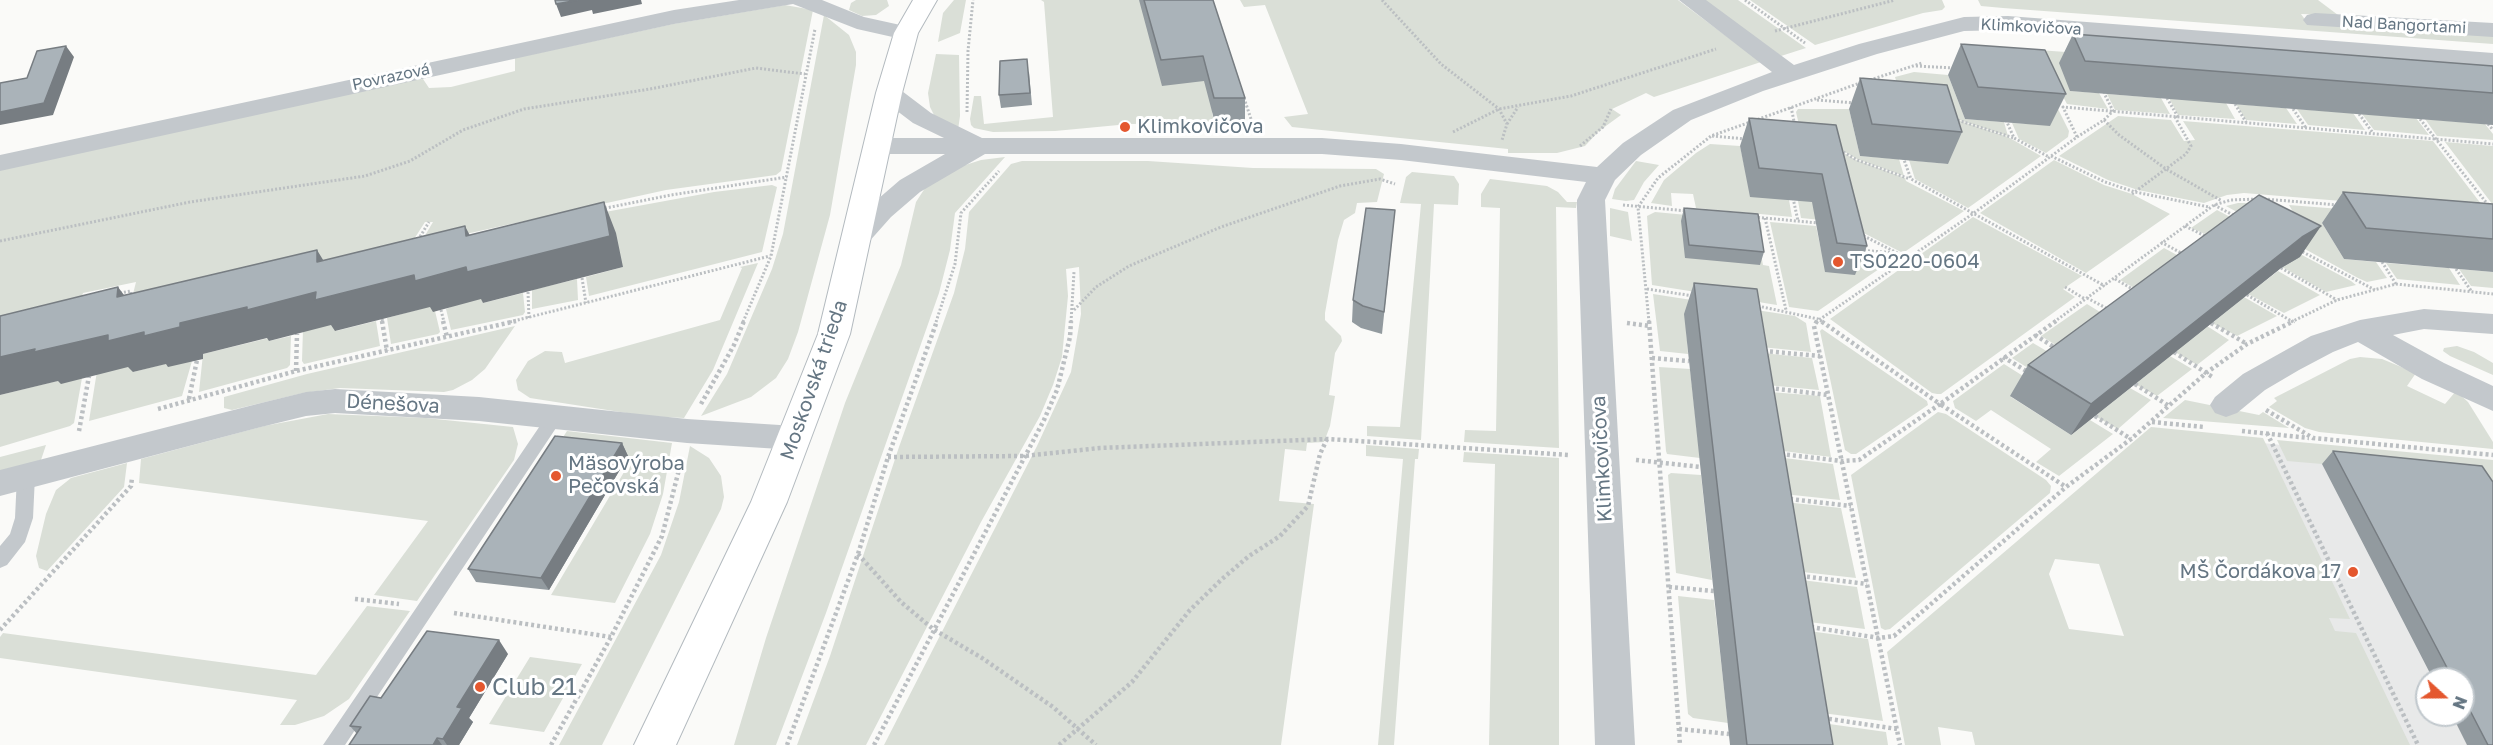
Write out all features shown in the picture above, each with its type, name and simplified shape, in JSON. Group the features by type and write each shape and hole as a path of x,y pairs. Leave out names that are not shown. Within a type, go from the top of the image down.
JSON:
{"street":[{"name":"Povrazová","path":"0,163 674,17 784,0"},
{"path":"802,0 857,22 906,33"},
{"name":"Moskovská trieda","path":"655,745 717,616 795,438 834,334 889,93 906,33 926,0"},
{"path":"1691,0 1789,74"},
{"path":"1961,0 1971,18 1979,23"},
{"name":"Nad Bangortami","path":"2315,20 2493,30"},
{"name":"Klimkovičova","path":"1615,745 1591,200 1603,176 1632,148 1682,116 1789,74 1908,37 1950,26 1979,23 2493,60"},
{"path":"889,93 922,118 983,146"},
{"path":"877,146 1322,146 1401,152 1603,176"},
{"path":"857,238 881,211 910,186 942,166 983,146"},
{"path":"2233,399 2288,362 2322,344 2360,330 2424,319 2493,324"},
{"path":"2360,330 2433,371 2493,399"},
{"name":"Dénešova","path":"13,479 306,404 335,401 355,400 467,408 687,431 795,438"}],"lane":[{"path":"333,745 554,418"},
{"path":"0,560 18,537 24,518 13,479"}],"path":[{"path":"967,118 968,51 973,0"},
{"path":"1382,0 1441,64 1499,109 1507,124"},
{"path":"1452,133 1499,109 1571,96 1744,40 1895,0"},
{"path":"551,745 611,637 662,536 681,465 687,431 734,345 771,256 805,74 818,16 825,9"},
{"path":"1680,745 1647,289 1638,207 1658,178 1711,136 1924,62"},
{"path":"0,241 190,202 365,176 410,161 463,130 524,109 650,89 756,68 805,74"},
{"path":"1891,73 1894,82"},
{"path":"2104,93 2113,111"},
{"path":"1244,97 1253,125"},
{"path":"2058,97 2077,137"},
{"path":"2134,193 2186,154 2191,146 2167,98"},
{"path":"1814,100 1857,103"},
{"path":"2235,104 2247,123"},
{"path":"1499,149 1507,124 1518,106"},
{"path":"1791,107 1796,134"},
{"path":"2063,107 2493,144"},
{"path":"2293,109 2306,128"},
{"path":"1900,745 1814,326 1818,319 1974,213 2050,156 2104,120 2113,111"},
{"path":"2360,114 2374,134"},
{"path":"1951,118 2014,138 2105,182 2134,193 2212,206 2244,220"},
{"path":"2006,119 2014,138"},
{"path":"2420,119 2493,211"},
{"path":"2104,120 2119,135 2166,169 2223,202"},
{"path":"1794,123 1803,129"},
{"path":"2488,124 2493,130"},
{"path":"1711,136 1755,140"},
{"path":"1839,150 1857,160 1911,179 2105,286"},
{"path":"1903,157 1911,179"},
{"path":"787,745 858,554 888,457 955,264 961,213 1002,168"},
{"path":"596,210 671,195 786,177"},
{"path":"1073,311 1096,287 1129,266 1211,231 1280,205 1340,186 1380,179 1395,184"},
{"path":"1793,197 1798,221"},
{"path":"1778,453 1842,461 1859,460 2115,279 2161,242 2212,206 2245,199 2348,206"},
{"path":"2278,200 2284,210"},
{"path":"1638,207 1696,212"},
{"path":"1754,217 1819,224"},
{"path":"1765,218 1786,310"},
{"path":"418,241 429,222"},
{"path":"2185,226 2217,242"},
{"path":"1857,232 1907,258"},
{"path":"2161,242 2194,259"},
{"path":"2294,247 2375,290"},
{"path":"2308,248 2314,258"},
{"path":"1857,250 1898,254"},
{"path":"0,630 131,486 143,413 296,371 529,318 771,256"},
{"path":"2382,262 2396,284"},
{"path":"2281,268 2337,300"},
{"path":"2456,269 2472,292"},
{"path":"874,745 1057,390 1066,360 1073,311 1074,272"},
{"path":"582,278 586,303"},
{"path":"2115,279 2145,296"},
{"path":"2065,287 2111,311"},
{"path":"1647,289 1705,298"},
{"path":"112,295 131,291 128,308"},
{"path":"528,292 529,318"},
{"path":"1804,626 1879,638 1893,636 2066,487 2131,439 2206,373 2247,344 2337,300 2358,294"},
{"path":"2247,295 2294,322"},
{"path":"1752,305 1786,310 1818,319 2066,487"},
{"path":"441,310 447,337"},
{"path":"382,320 387,351"},
{"path":"2211,323 2247,344"},
{"path":"296,371 297,334"},
{"path":"2035,335 2059,350"},
{"path":"1763,350 1820,356"},
{"path":"2174,352 2206,373 2233,399 2313,438 2493,455"},
{"path":"2003,357 2036,377"},
{"path":"1652,358 1689,361"},
{"path":"189,399 197,360"},
{"path":"79,431 89,376"},
{"path":"2135,384 2169,406"},
{"path":"1769,388 1828,395"},
{"path":"2095,416 2131,439"},
{"path":"68,434 89,428"},
{"path":"2266,433 2418,745"},
{"path":"888,457 1024,456 1100,448 1328,439 1602,457 1701,467"},
{"path":"1059,745 1132,682 1190,610 1222,579 1249,556 1280,536 1308,506 1320,454 1328,439"},
{"path":"1785,498 1851,506"},
{"path":"858,554 901,602 933,629 982,658 1080,729 1096,745"},
{"path":"1797,575 1867,584"},
{"path":"1669,587 1714,591"},
{"path":"355,598 611,637"},
{"path":"1819,717 1897,729"},
{"path":"1679,729 1729,734"}],"shaded area":[{"path":"856,0 887,0 889,6 876,15 862,16 849,10 851,3"},
{"path":"954,0 966,0 960,33 938,42 943,13"},
{"path":"1041,0 1139,0 1232,78 1212,113 1215,123 1129,124 1055,131 993,132 974,128 970,119 974,96 981,96 984,124 1053,117 1044,2"},
{"path":"1240,0 1678,0 1761,62 1654,97 1646,93 1612,109 1621,115 1599,131 1585,146 1557,153 1508,153 1508,149 1292,127 1284,117 1308,114 1265,5 1244,7"},
{"path":"1702,0 1738,0 1806,48 1781,56"},
{"path":"1750,0 1942,0 1945,7 1942,10 1923,13 1815,45"},
{"path":"1978,0 2318,0 2338,15 2301,14 2306,21 2493,35 2493,44 2003,8 1981,6"},
{"path":"785,5 813,10 781,171 776,175 666,190 420,244 433,222 425,222 409,247 131,302 136,282 83,293 77,313 0,328 0,169 405,81 423,79 429,88 451,87 515,71 515,58 673,24"},
{"path":"824,15 849,35 856,52 856,65 830,215 798,332 788,359 776,378 751,397 701,416 727,374 772,269 783,234"},
{"path":"2009,48 2028,49 2069,131 2068,137 2046,153 2019,139 2012,123 2050,125"},
{"path":"2038,50 2080,53 2070,91 2099,93 2108,109 2067,104"},
{"path":"936,54 959,55 960,116 958,130 934,115 930,107 928,93"},
{"path":"1914,72 1948,75 1965,119 2004,122 2008,136 1902,101 1895,77"},
{"path":"2107,94 2161,98 2170,114 2115,110"},
{"path":"2169,98 2226,103 2235,119 2178,115"},
{"path":"1903,102 2008,137 2041,156 1968,208 1915,179 1909,160 1948,164"},
{"path":"2236,104 2286,108 2297,124 2246,120"},
{"path":"1798,109 1849,109 1860,156 1899,159 1904,176 1857,159 1799,125 1796,112"},
{"path":"2297,109 2353,113 2365,130 2308,125"},
{"path":"2362,114 2416,118 2429,135 2374,130"},
{"path":"2118,116 2171,120 2184,141 2195,140 2183,121 2433,141 2488,213 2244,193 2227,195 2204,203 2138,190 2108,180 2059,156"},
{"path":"2425,119 2485,124 2493,134 2493,140 2437,136"},
{"path":"1800,128 1856,160 1905,178 1906,181 1964,211 1903,253 1842,222 1801,218 1798,201"},
{"path":"2445,142 2493,146 2493,205"},
{"path":"1710,144 1740,146 1745,169 1789,200 1792,217 1696,208 1693,194 1671,193 1672,206 1651,203 1664,180"},
{"path":"1005,157 955,213 950,250 939,293 826,613 776,745 734,745 766,638 845,403 901,265 916,202 927,185 956,168 981,160"},
{"path":"2054,160 2104,185 2132,194 2170,214 2086,273 1980,213"},
{"path":"1022,161 1148,161 1253,168 1376,169 1384,174 1377,202 1357,203 1355,213 1344,220 1338,240 1325,313 1325,320 1341,336 1342,341 1335,353 1329,395 1335,396 1330,426 1324,442 1307,443 1306,451 1285,449 1279,501 1314,504 1281,745 884,745 1037,446 1071,372 1081,314 1079,267 1066,269 1068,296 1062,357 1040,416 981,522 866,745 797,745 830,656 899,447 954,293 965,249 969,212 1011,164"},
{"path":"1636,161 1659,165 1644,182 1634,200 1612,199 1615,189"},
{"path":"1412,172 1454,176 1459,184 1458,205 1434,204 1421,440 1367,436 1367,426 1400,427 1421,204 1400,203 1406,177"},
{"path":"1490,179 1547,186 1558,192 1567,202 1577,202 1576,208 1556,207 1559,448 1464,442 1465,430 1496,431 1500,208 1481,207 1481,194"},
{"path":"772,185 777,187 762,252 589,296 586,277 623,267 567,219 714,192"},
{"path":"2238,203 2258,203 2310,241 2289,205 2353,210 2322,223 2344,259 2376,262 2387,278 2367,282 2358,278 2226,206"},
{"path":"1610,208 1628,212 1632,241 1610,236"},
{"path":"2217,210 2356,285 2326,292 2282,267 2191,228"},
{"path":"1655,212 1761,222 1762,233 1757,233 1763,265 1769,266 1777,305 1652,285 1647,216"},
{"path":"1973,217 2082,276 2063,289 2075,297 1941,394 1932,393 1830,319"},
{"path":"1770,222 1816,226 1821,250 1895,258 1818,311 1789,307"},
{"path":"2164,248 2190,262 2147,295 2120,280"},
{"path":"758,263 713,370 684,418 646,416 530,398 518,390 516,380 528,361 545,351 562,352 565,363 720,320 742,268 740,267"},
{"path":"2386,263 2449,268 2460,285 2397,279"},
{"path":"2459,269 2493,272 2493,288 2471,286"},
{"path":"2278,271 2320,295 2284,313 2248,294"},
{"path":"577,279 578,300 532,309 532,290"},
{"path":"523,293 525,312 523,315 451,330 446,309 481,294 483,303"},
{"path":"1653,294 1795,316 1806,323 1811,352 1751,346 1685,314 1688,354 1660,351"},
{"path":"2244,297 2277,316 2237,336 2212,323"},
{"path":"2087,304 2113,320 2069,353 2041,336"},
{"path":"431,306 435,311 440,332 438,334 391,344 387,318"},
{"path":"336,321 336,331 376,321 380,346 304,364 302,361 303,329"},
{"path":"515,326 485,369 472,380 453,390 444,392 340,388 303,393 232,410 224,408 224,397 307,374"},
{"path":"2207,326 2229,340 2197,365 2175,352"},
{"path":"1822,329 1927,401 1928,405 1856,454 1845,450 1820,331"},
{"path":"291,336 290,365 287,368 199,392 203,354 269,338 269,341"},
{"path":"2033,343 2060,359 2039,375 2012,358"},
{"path":"2457,346 2474,352 2493,363 2493,375 2443,351 2444,348"},
{"path":"1752,352 1812,358 1819,390 1756,384"},
{"path":"2170,356 2192,369 2157,396 2135,384"},
{"path":"2360,357 2382,359 2416,373 2407,386 2445,404 2456,391 2468,402 2493,442 2493,449 2319,432 2305,428 2269,407 2277,401 2274,398 2350,359"},
{"path":"133,361 133,372 168,363 192,361 182,396 89,421 97,371"},
{"path":"2004,364 2031,381 2011,397 2071,435 2090,420 2113,434 2059,476 2036,462 2051,449 1991,410 1976,421 1955,408 1953,401"},
{"path":"1659,367 1690,369 1700,458 1667,454"},
{"path":"82,378 74,423 0,447 0,395 61,380"},
{"path":"2130,388 2151,400 2118,429 2095,416"},
{"path":"1758,391 1820,396 1831,457 1767,449"},
{"path":"2185,400 2259,415 2263,412 2289,428 2163,418"},
{"path":"1938,412 1946,414 2046,480 2051,486 2050,493 1890,629 1885,630 1881,628 1851,475"},
{"path":"328,414 426,418 513,427 518,444 514,460 417,601 374,595 428,521 139,483 141,459 264,426"},
{"path":"2151,427 2263,438 2350,619 2329,618 2335,631 2356,633 2410,745 1975,745 1972,732 1938,727 1941,745 1905,745 1887,652","holes":["2055,559 2099,564 2124,636 2069,629 2049,574"]},
{"path":"567,431 672,443 663,494 650,534 615,603 551,595 633,457 552,454"},
{"name":"MŠ Čordákova 17","path":"2222,439 2493,466 2493,745 2283,745"},
{"path":"2277,440 2493,460 2493,511 2322,464 2287,461"},
{"path":"46,445 41,460 0,472 0,457"},
{"path":"1366,445 1419,449 1418,459 1415,459 1394,745 1378,745 1403,459 1366,456"},
{"path":"690,446 709,458 721,476 724,497 721,509 602,745 559,745 661,555 679,502"},
{"path":"1464,452 1559,458 1559,745 1489,745 1495,464 1463,462"},
{"path":"1768,456 1833,464 1840,500 1774,493"},
{"path":"127,463 124,487 47,571 39,568 36,556 46,514 56,490 71,478"},
{"path":"1671,473 1701,475 1712,580 1676,573 1668,475"},
{"path":"1775,501 1841,508 1856,578 1785,570"},
{"path":"1786,578 1857,587 1865,629 1793,620"},
{"path":"1678,596 1714,600 1728,723 1693,718 1688,714"},
{"path":"367,606 410,611 349,699 324,716 295,725 280,725 297,700 0,658 0,637 3,633 316,675"},
{"path":"1794,629 1868,639 1883,721 1807,711"},
{"path":"530,657 582,664 544,732 489,724"},
{"path":"1808,721 1886,732 1888,745 1812,745"}],"building":[{"path":"555,0 578,0 556,4"},
{"path":"1144,0 1213,0 1245,98 1214,98 1203,56 1161,60"},
{"path":"2073,34 2493,66 2493,93 2085,61"},
{"path":"1961,44 2045,50 2066,94 1978,87"},
{"path":"66,46 44,103 0,112 0,83 27,78 37,51"},
{"path":"1027,59 1030,93 999,95 1000,61"},
{"path":"1860,78 1947,85 1962,132 1872,124"},
{"path":"1749,118 1836,125 1867,246 1837,243 1822,174 1759,168"},
{"path":"2343,192 2493,204 2493,239 2366,228"},
{"path":"2259,195 2321,226 2302,237 2091,404 2028,365"},
{"path":"604,202 610,236 467,272 466,267 415,281 414,275 315,300 316,292 247,310 247,307 180,323 180,327 144,336 144,332 108,341 108,335 34,352 35,349 0,357 0,316 118,287 117,297 317,250 317,262 465,226 466,236"},
{"path":"1366,208 1395,210 1384,312 1363,306 1353,300"},
{"path":"1684,208 1758,214 1764,252 1689,245"},
{"path":"1694,283 1757,289 1833,745 1747,745"},
{"path":"555,436 622,443 541,578 468,569"},
{"path":"2333,451 2482,466 2493,482 2493,745 2488,745 2475,720 2475,667 2447,667"},
{"path":"427,631 499,640 457,707 462,708 443,739 437,738 433,745 349,745 361,727 350,726 370,696 381,698"}],"place":[{"name":"Klimkovičova","path":"1125,127"},
{"name":"TS0220-0604","path":"1838,262"},
{"name":"Mäsovýroba Pečovská","path":"556,476"},
{"name":"MŠ Čordákova 17","path":"2353,572"},
{"name":"Club 21","path":"480,687"}]}
